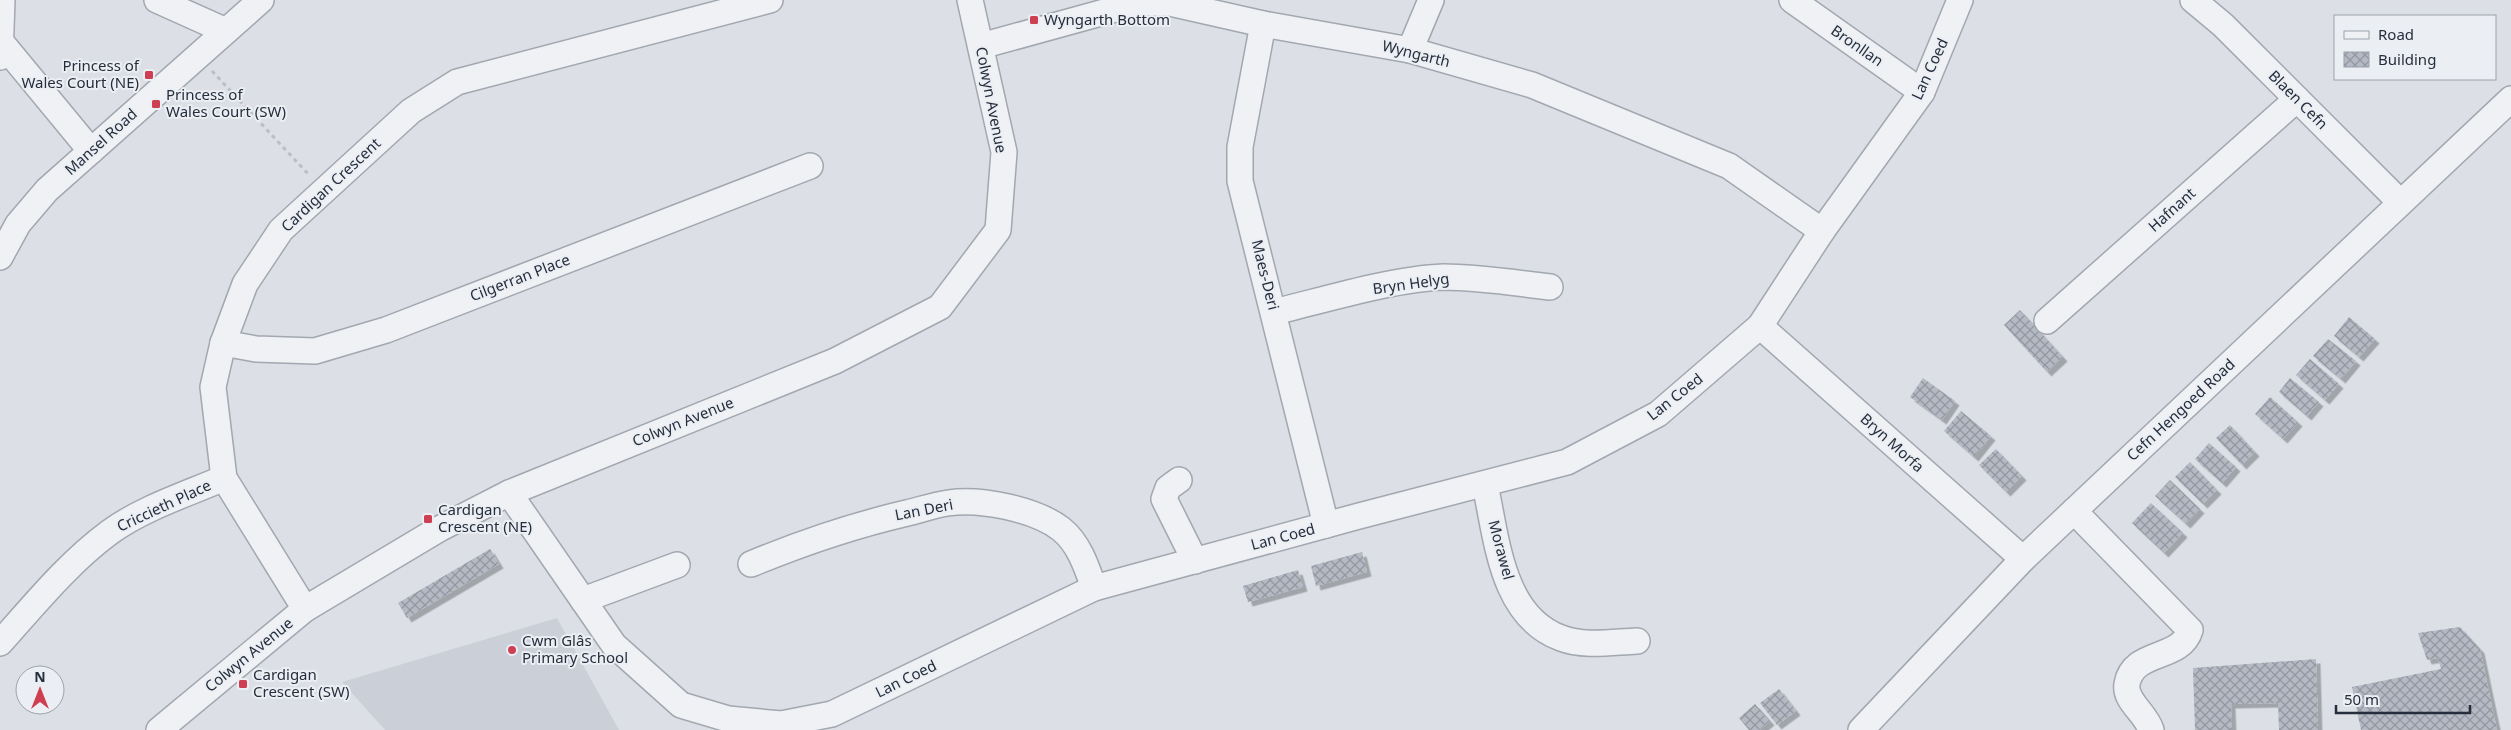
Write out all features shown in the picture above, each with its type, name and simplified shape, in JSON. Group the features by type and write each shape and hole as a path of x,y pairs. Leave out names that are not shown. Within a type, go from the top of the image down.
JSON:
{"street":[{"path":"2,0 1,51 91,151"},
{"path":"157,0 226,31"},
{"name":"Mansel Road","path":"0,257 31,206 261,0"},
{"name":"Cardigan Crescent","path":"305,609 224,478 213,387 223,343 244,284 281,230 411,111 457,82 770,0"},
{"name":"Colwyn Avenue","path":"159,730 305,609 439,529 509,493 835,360 940,307 998,230 1004,152 970,0"},
{"path":"1410,50 1431,0"},
{"name":"Bronllan","path":"1792,0 1922,92"},
{"name":"Lan Coed","path":"509,493 614,645 681,705 728,719 781,724 832,714 1094,588 1566,462 1658,414 1760,326 1822,231 1922,92 1960,0"},
{"name":"Blaen Cefn","path":"2193,0 2223,25 2400,202"},
{"name":"Wyngarth","path":"981,46 1139,3 1170,2 1263,24 1410,50 1532,85 1729,166 1822,231"},
{"name":"Maes-Deri","path":"1263,24 1240,147 1240,181 1326,525"},
{"name":"Hafnant","path":"2047,321 2297,99"},
{"name":"Cefn Hengoed Road","path":"1861,730 2023,559 2511,99"},
{"name":"Cilgerran Place","path":"223,343 256,349 315,351 386,330 810,166"},
{"name":"Bryn Helyg","path":"1274,312 1391,285 1441,277 1476,278 1550,287"},
{"name":"Bryn Morfa","path":"1760,326 2023,559"},
{"name":"Criccieth Place","path":"0,643 63,572 111,531 151,510 224,478"},
{"path":"1179,480 1168,488 1164,499 1195,561"},
{"name":"Morawel","path":"1485,485 1508,581 1522,608 1537,625 1561,638 1589,643 1636,641"},
{"name":"Lan Deri","path":"751,564 817,537 883,518 949,503 996,504 1029,513 1061,530 1084,558 1094,588"},
{"path":"2074,511 2190,630 2188,638 2180,645 2138,664 2127,681 2126,690 2131,702 2148,721 2151,730"},
{"path":"583,600 678,565"}],"path":[{"path":"198,56 324,191"}],"shaded area":[{"name":"Cwm Glâs Primary School","path":"557,618 619,730 385,730 342,682"}],"building":[{"path":"2020,310 2063,357 2047,372 2004,325"},
{"path":"2349,317 2375,339 2359,357 2334,336"},
{"path":"2328,339 2356,361 2341,379 2313,356"},
{"path":"2310,359 2339,384 2325,400 2296,375"},
{"path":"1923,378 1955,401 1942,420 1910,397"},
{"path":"2290,378 2319,402 2307,416 2279,392"},
{"path":"2270,397 2298,422 2283,439 2255,414"},
{"path":"1961,411 1991,436 1974,457 1944,431"},
{"path":"2230,425 2255,452 2242,465 2216,438"},
{"path":"2209,443 2236,467 2222,483 2195,459"},
{"path":"1996,449 2022,476 2006,492 1979,465"},
{"path":"2190,462 2217,490 2203,504 2175,477"},
{"path":"2170,480 2200,509 2186,524 2155,496"},
{"path":"2151,503 2183,533 2164,553 2132,523"},
{"path":"490,549 499,564 407,618 398,603"},
{"path":"1362,552 1367,572 1316,586 1311,566"},
{"path":"1298,570 1303,587 1248,602 1243,586"},
{"path":"2460,627 2480,649 2497,730 2361,730 2352,687 2441,669 2438,658 2427,660 2418,633"},
{"path":"2316,659 2318,730 2279,730 2278,703 2231,704 2232,730 2195,730 2193,668"},
{"path":"1779,689 1796,711 1777,725 1760,703"},
{"path":"1755,704 1770,721 1759,730 1749,730 1739,718"}],"place":[{"name":"Wyngarth Bottom","path":"1034,20"},
{"name":"Princess of Wales Court (NE)","path":"149,75"},
{"name":"Princess of Wales Court (SW)","path":"156,104"},
{"name":"Cardigan Crescent (NE)","path":"428,519"},
{"name":"Cwm Glâs Primary School","path":"512,650"},
{"name":"Cardigan Crescent (SW)","path":"243,684"}]}
